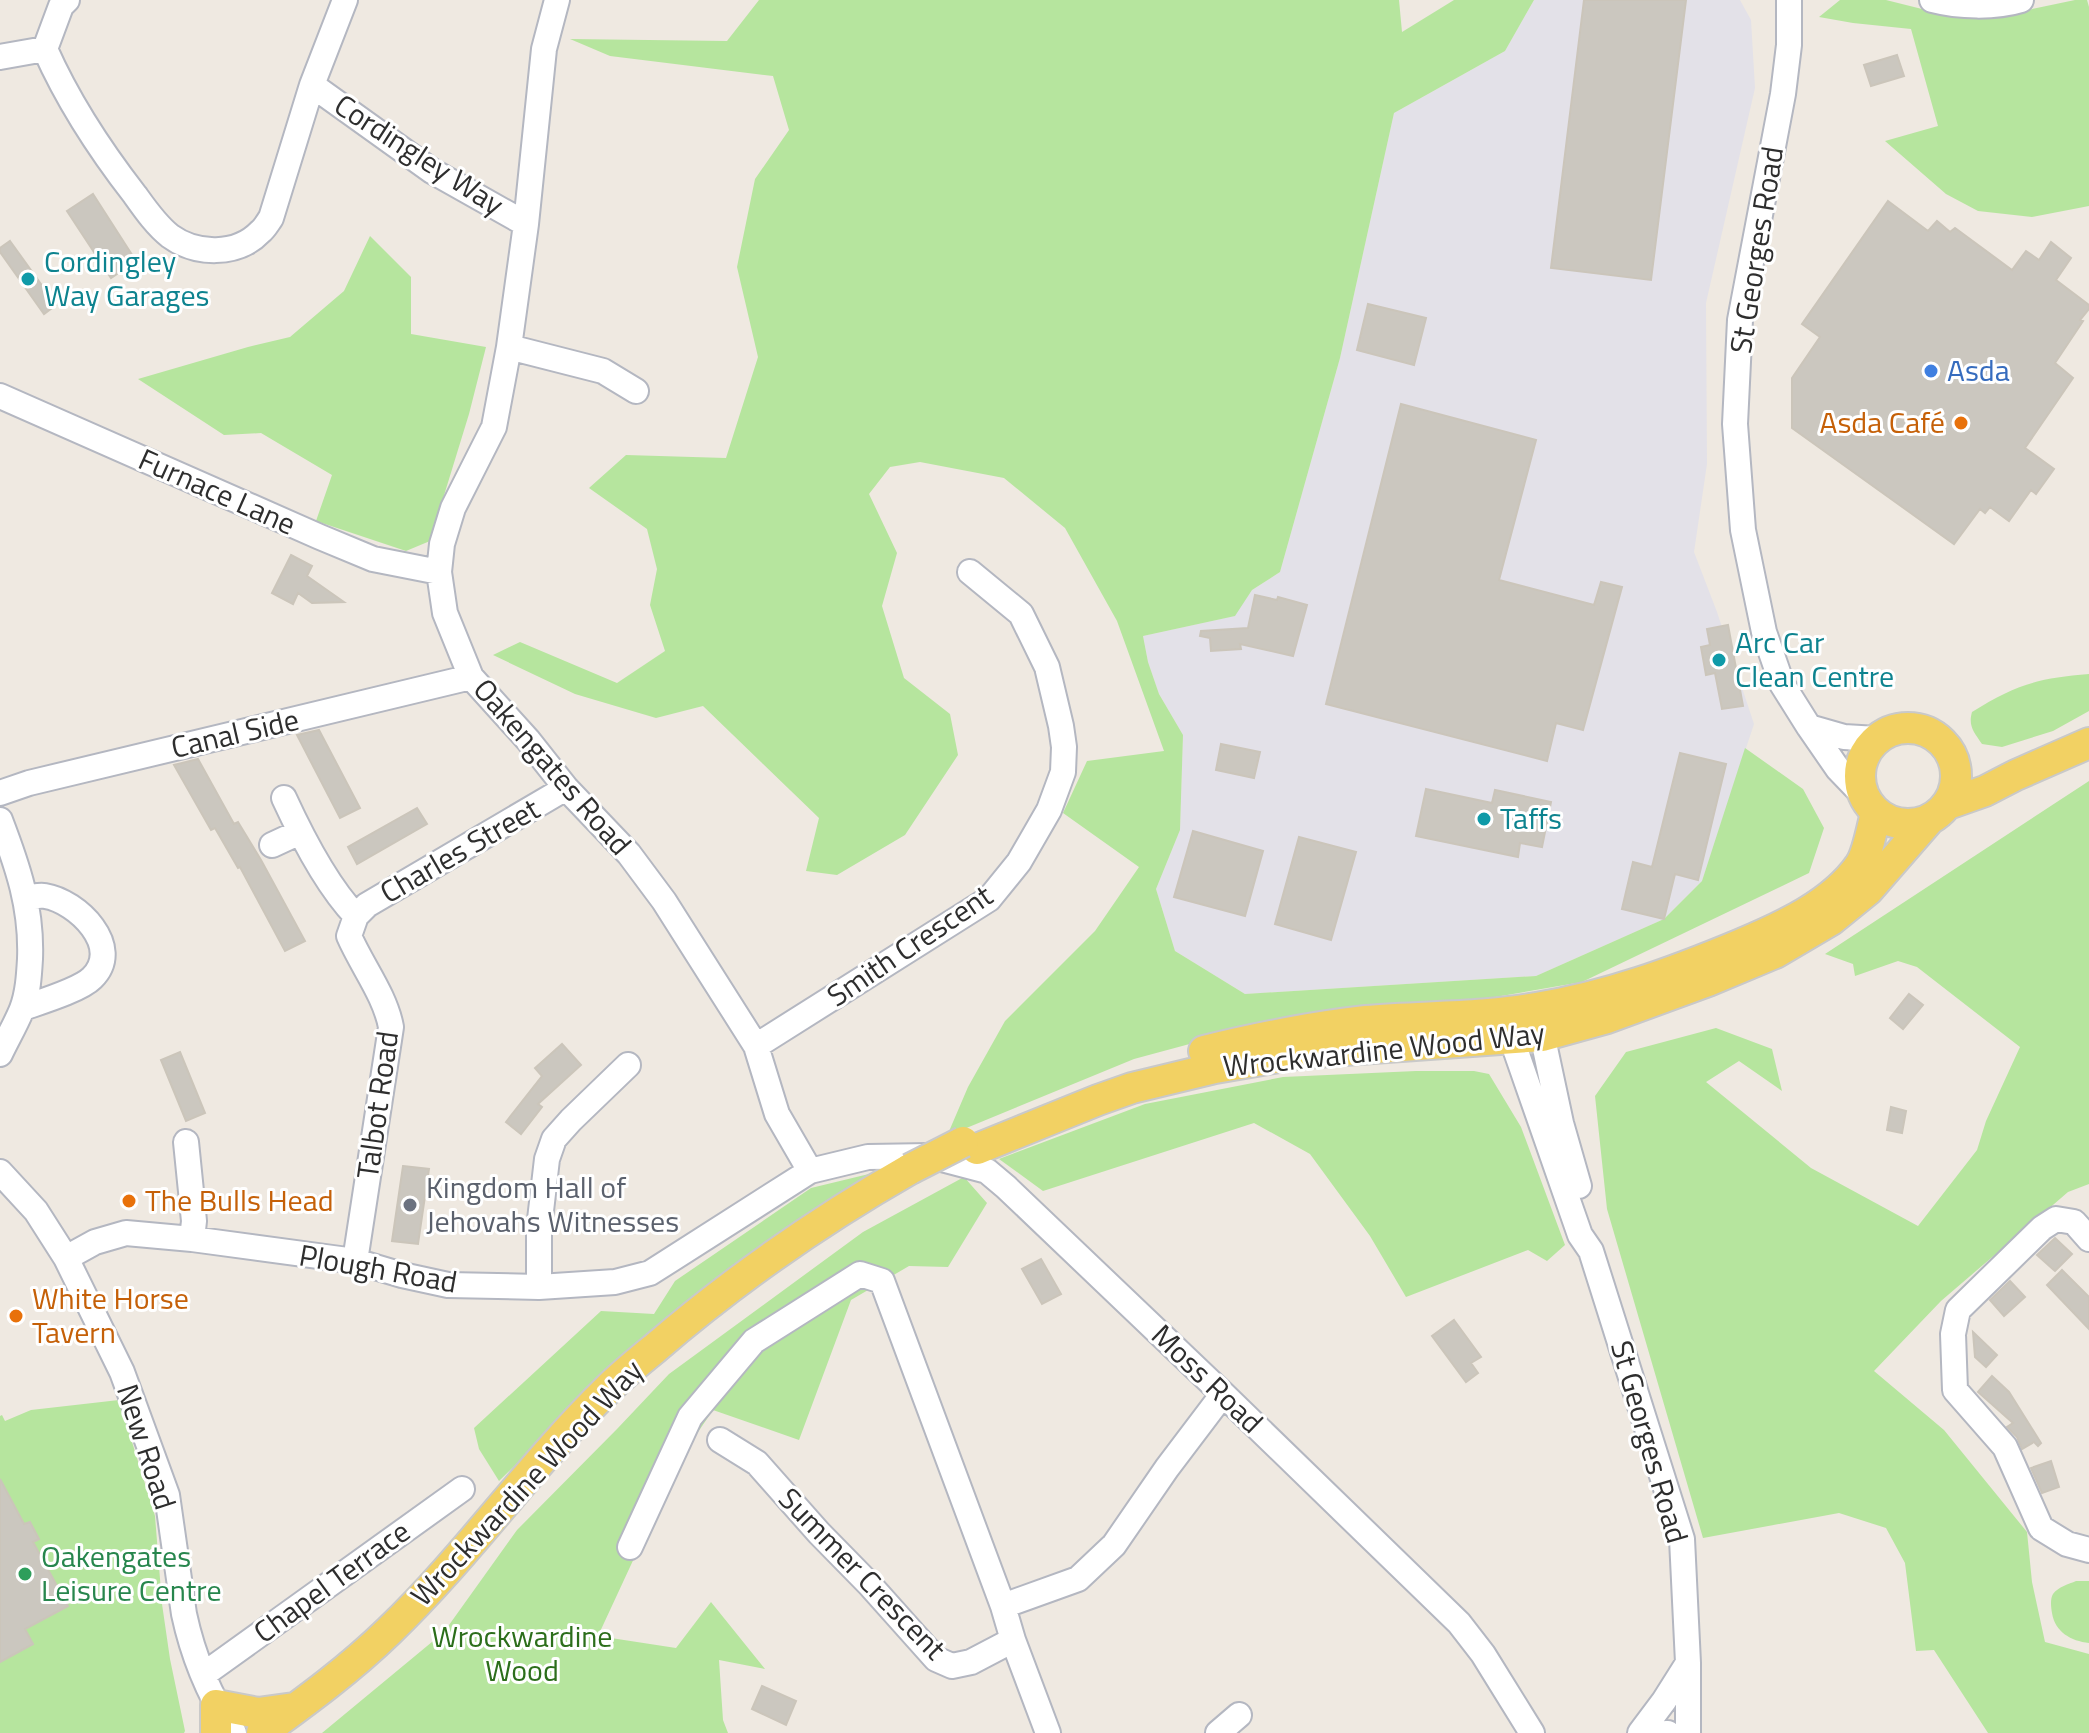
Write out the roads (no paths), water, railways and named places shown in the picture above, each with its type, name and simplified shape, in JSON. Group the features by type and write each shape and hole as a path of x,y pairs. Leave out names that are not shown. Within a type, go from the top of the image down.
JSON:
{"main road":[{"path":"1899,729 1921,730 1947,747 1955,763 1957,777 1954,791 1938,812 1910,825 1892,822 1870,804 1860,775 1865,755 1877,739 1899,729"},
{"name":"Wrockwardine Wood Way","path":"262,1733 294,1720 390,1630 609,1388 746,1275 858,1199 1069,1095 1171,1060 1254,1039 1363,1022 1509,1026 1607,1018 1708,981 1775,953 1831,920 1868,890 1938,812 2089,743"},
{"name":"Wrockwardine Wood Way","path":"1955,763 1980,773 2016,775"},
{"name":"Wrockwardine Wood Way","path":"1539,1022 1592,995 1675,971 1764,935 1816,906 1845,883 1862,863 1870,804"},
{"path":"216,1719 258,1713 294,1720"}],"street":[{"path":"0,57 45,49 61,6 67,0"},
{"name":"Cordingley Way","path":"45,49 69,97 116,170 152,218 170,236 188,246 204,251 223,249 260,234 271,218 312,85 345,0"},
{"name":"Oakengates Road","path":"557,0 544,49 526,224 494,427 453,508 442,544 439,572 445,613 471,677 566,788 629,854 664,901 756,1046 777,1114 810,1171"},
{"name":"St Georges Road","path":"1789,0 1789,45 1783,94 1740,320 1735,424 1743,530 1764,632 1782,684 1838,769 1870,804"},
{"path":"1939,1 1977,5 2021,0"},
{"name":"Cordingley Way","path":"312,85 432,171 526,224"},
{"path":"509,347 603,371 636,391"},
{"name":"Furnace Lane","path":"0,396 333,543 373,559 439,572"},
{"name":"Smith Crescent","path":"756,1046 989,899 1019,862 1049,810 1063,772 1064,747 1047,667 1021,614 970,572"},
{"name":"Canal Side","path":"0,793 44,779 471,677"},
{"path":"1809,727 1844,737 1877,739"},
{"name":"Charles Street","path":"356,916 367,905 566,788"},
{"path":"284,798 300,832 340,897 356,916"},
{"path":"0,820 26,897 31,935 29,978 23,1008 0,1054"},
{"path":"272,845 300,832"},
{"path":"23,1008 91,980 99,970 103,957 102,943 96,930 79,914 61,901 44,896 26,897"},
{"name":"Talbot Road","path":"355,1261 391,1027 388,1011 349,936 356,916"},
{"name":"St Georges Road","path":"1539,1022 1561,1123 1592,1233 1591,1251"},
{"name":"St Georges Road","path":"1509,1026 1580,1235 1591,1251 1682,1539 1688,1733"},
{"path":"539,1287 539,1228 547,1159 554,1139 628,1065"},
{"path":"186,1142 194,1221 192,1239"},
{"name":"Moss Road","path":"810,1171 868,1157 930,1156 987,1171 1459,1623 1483,1654 1532,1733"},
{"name":"Plough Road","path":"66,1258 95,1242 126,1233 355,1261 448,1285 539,1287 615,1282 650,1273 810,1171"},
{"name":"New Road","path":"0,1172 36,1211 66,1258 122,1372 167,1495 188,1633 216,1719 234,1733"},
{"path":"2089,1239 2074,1222 2056,1219 2042,1228 1958,1310 1953,1334 1955,1390 2005,1447 2041,1528 2067,1544 2089,1550"},
{"path":"630,1547 690,1417 754,1341 860,1274 882,1281 1048,1733"},
{"path":"1003,1606 1078,1579 1114,1545 1223,1394"},
{"name":"Summer Crescent","path":"720,1440 757,1463 936,1659 952,1666 971,1662 1013,1640"},
{"name":"Chapel Terrace","path":"203,1675 462,1489"},
{"path":"1640,1733 1688,1663"},
{"path":"1218,1733 1239,1715"}],"place":[{"name":"Cordingley Way Garages","path":"28,279"},
{"name":"Asda","path":"1931,371"},
{"name":"Asda Café","path":"1961,423"},
{"name":"Arc Car Clean Centre","path":"1719,660"},
{"name":"Taffs","path":"1484,819"},
{"name":"The Bulls Head","path":"129,1201"},
{"name":"Kingdom Hall of Jehovahs Witnesses","path":"410,1205"},
{"name":"White Horse Tavern","path":"16,1316"},
{"name":"Oakengates Leisure Centre","path":"25,1574"}],"park label":[{"name":"Wrockwardine Wood","path":"522,1654"}]}
